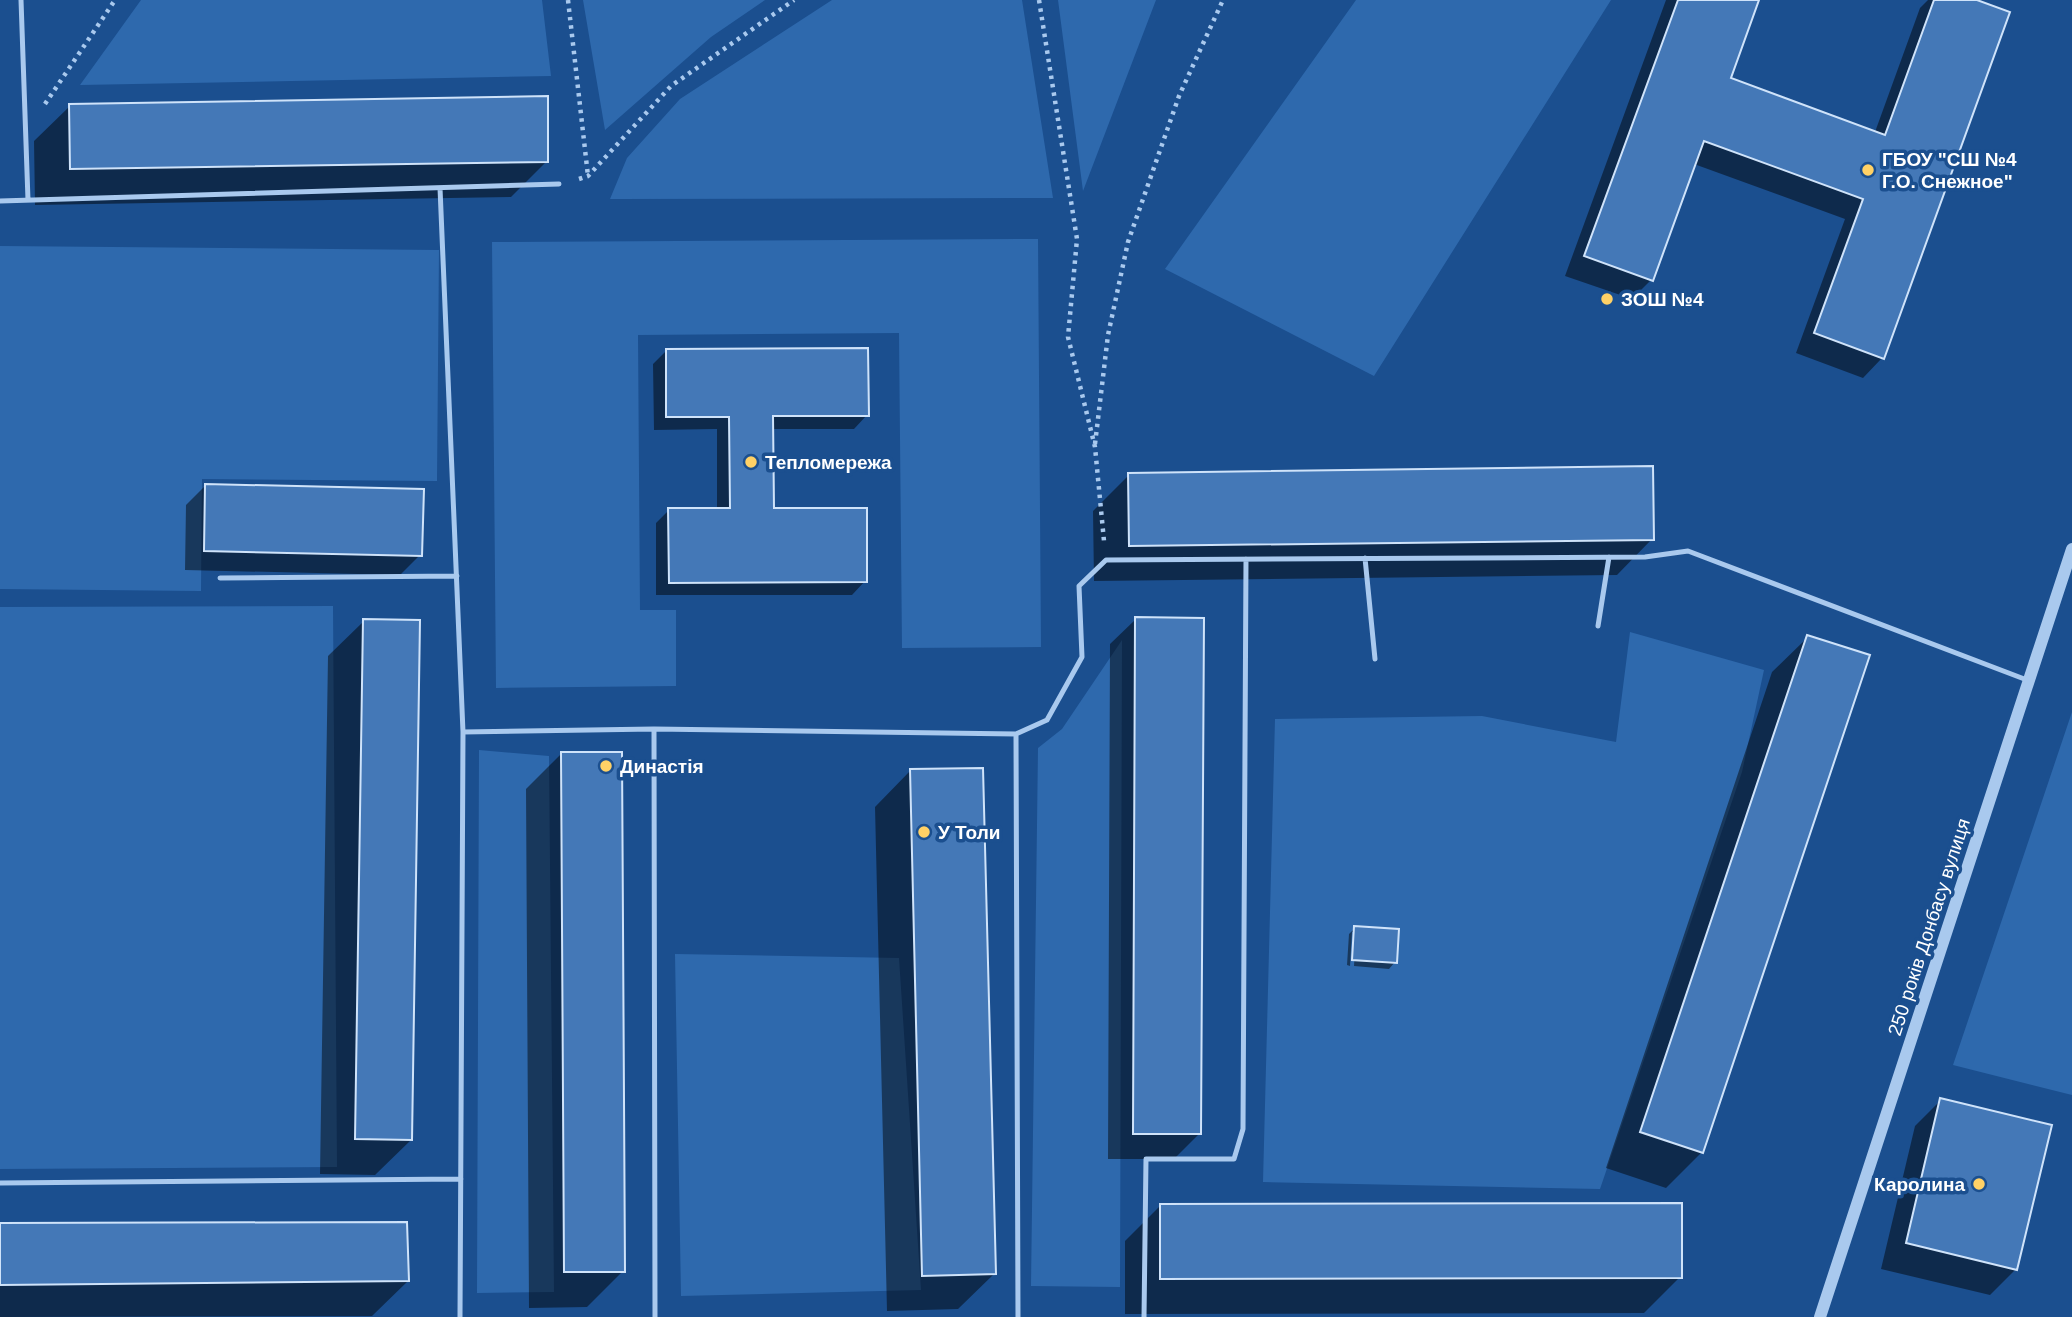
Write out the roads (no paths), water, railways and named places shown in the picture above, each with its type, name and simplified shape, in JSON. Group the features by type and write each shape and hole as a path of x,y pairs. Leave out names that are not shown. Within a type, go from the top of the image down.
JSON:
{"street":[{"name":"250 років Донбасу вулиця","path":"1820,1317 2072,549"}],"lane":[{"path":"21,0 28,200"},
{"path":"0,201 559,184"},
{"path":"440,188 463,732 460,1317"},
{"path":"463,732 653,729 1016,734 1047,719 1082,657 1079,586 1106,559 1646,557 1688,551 2030,681"},
{"path":"1598,626 1609,557"},
{"path":"1365,558 1375,659"},
{"path":"1144,1317 1146,1159 1234,1159 1243,1129 1246,559"},
{"path":"220,579 457,576"},
{"path":"653,729 655,1317"},
{"path":"1016,734 1018,1317"},
{"path":"0,1183 461,1179"}],"place":[{"name":"ГБОУ \"СШ №4 Г.О. Снежное\"","path":"1868,170"},
{"name":"ЗОШ №4","path":"1607,299"},
{"name":"Тепломережа","path":"751,462"},
{"name":"Династія","path":"606,766"},
{"name":"У Толи","path":"924,832"},
{"name":"Каролина","path":"1979,1184"}]}
